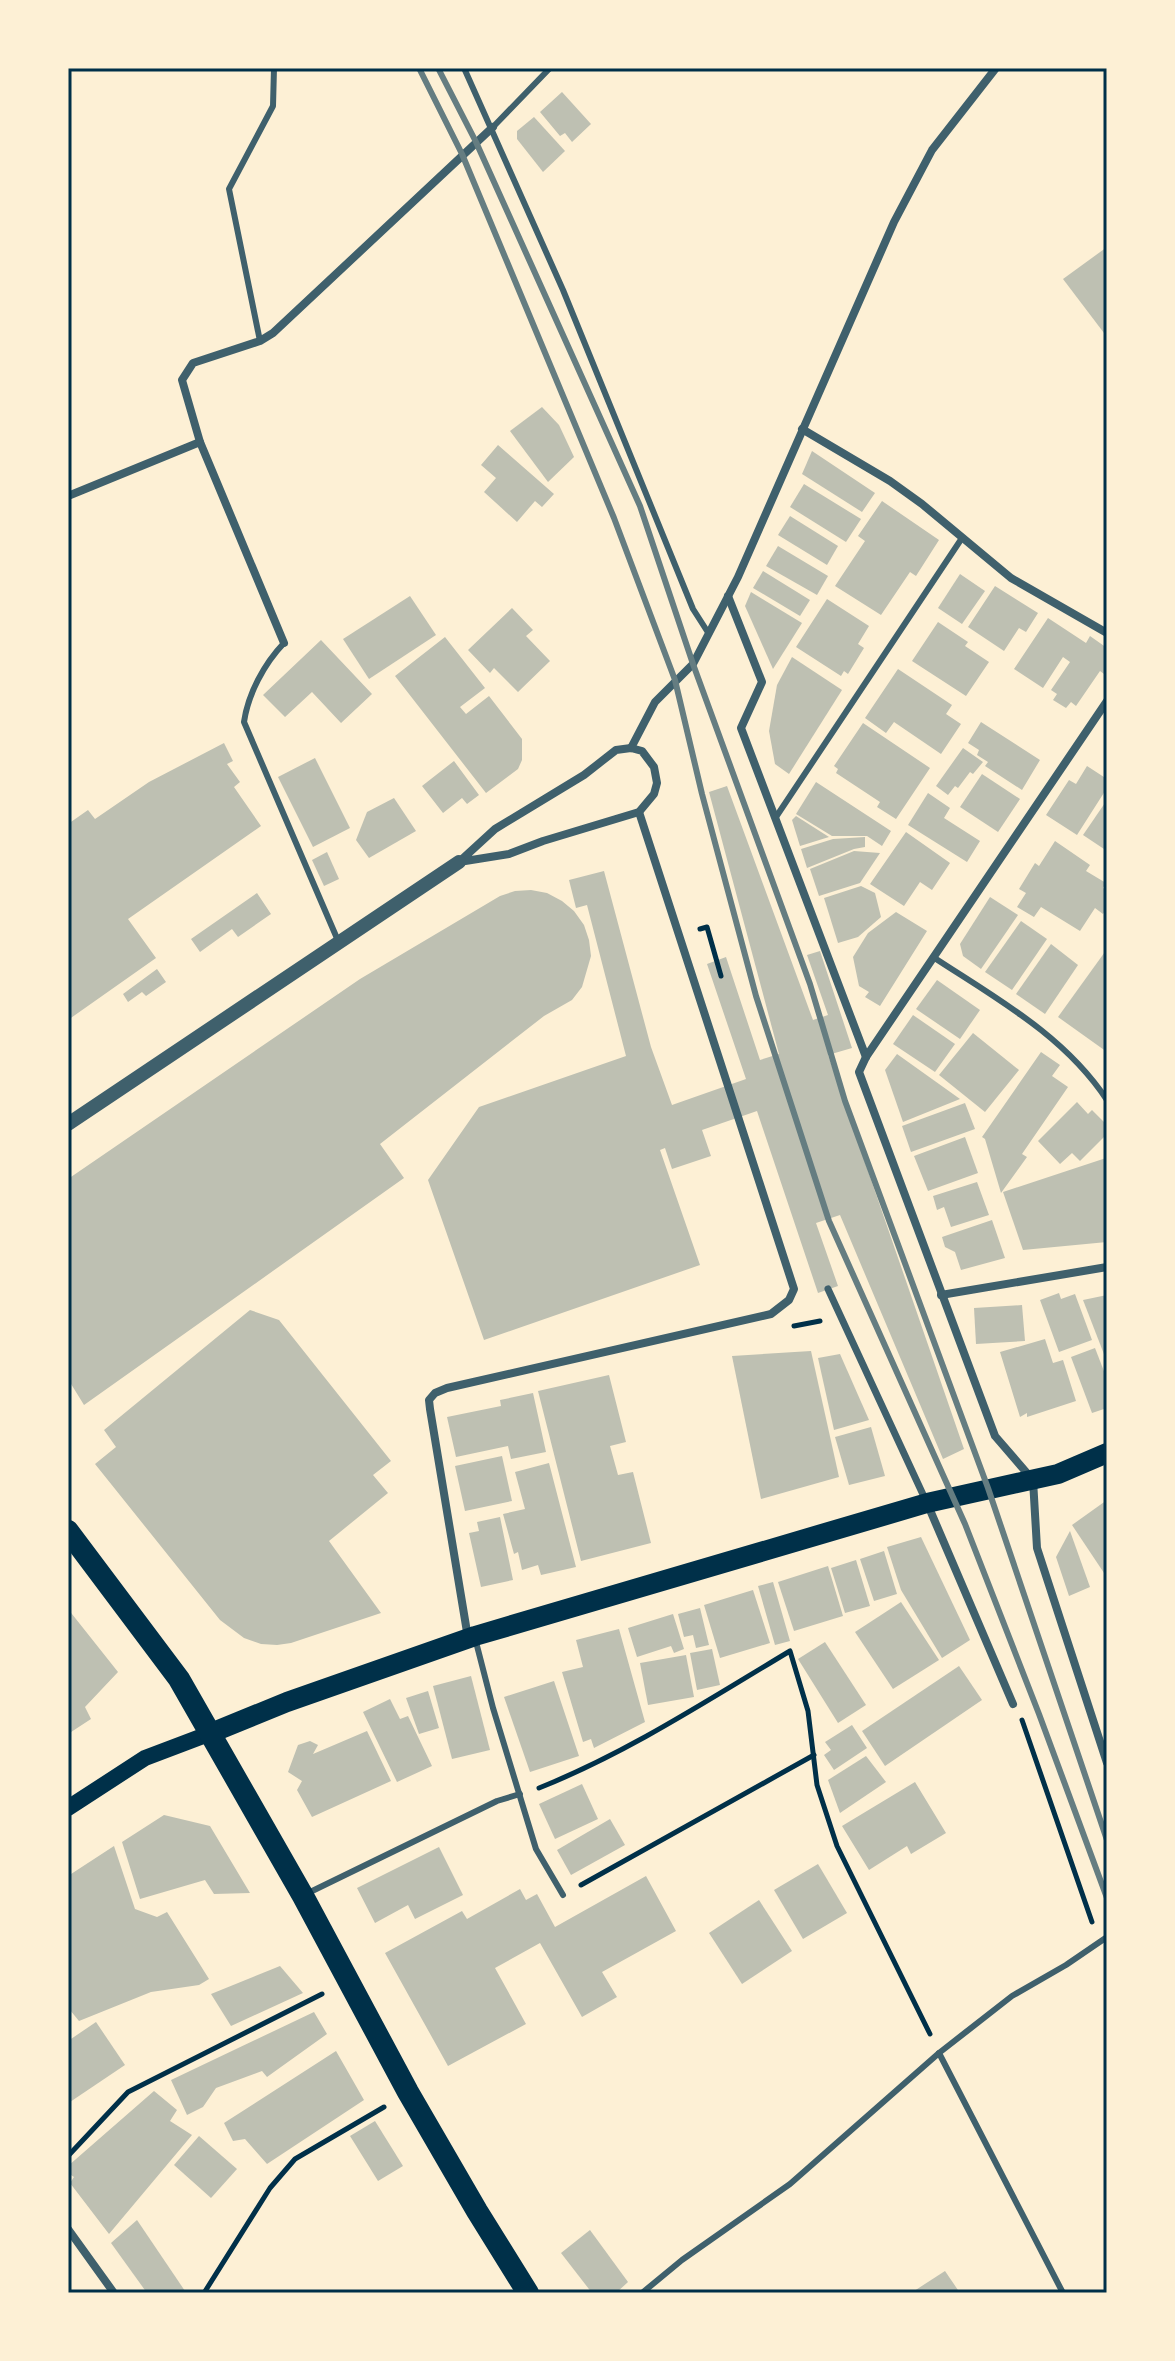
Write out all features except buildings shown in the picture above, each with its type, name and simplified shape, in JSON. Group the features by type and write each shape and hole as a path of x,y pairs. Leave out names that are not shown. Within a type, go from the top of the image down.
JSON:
{"highway":[{"path":"68,1531 179,1679 303,1896 408,2092 528,2293"}],"main road":[{"path":"68,1808 145,1758 287,1702 471,1638 927,1503 1058,1474 1107,1453"}],"street":[{"path":"631,748 655,702 693,664 709,634 894,222 932,150 996,68"},
{"path":"284,643 200,442 182,380 193,363 260,341 273,333 493,127"},
{"path":"802,429 890,481 1011,578 1107,633"},
{"path":"68,496 200,442"},
{"path":"728,596 762,682 741,728 866,1057"},
{"path":"1107,701 866,1057 859,1072 995,1436 1033,1480 1037,1548 1107,1763"},
{"path":"68,1124 459,862 495,829 584,775 616,750 631,748 642,751 654,767 657,783 654,794 639,812 509,854 459,862"},
{"path":"471,1638 430,1409 429,1400 435,1393 771,1314 789,1300 794,1289 639,812"},
{"path":"941,1295 1107,1267"},
{"path":"828,1289 927,1503 1013,1704"},
{"path":"68,2229 114,2293"}],"lane":[{"path":"260,341 229,189 273,106 274,68"},
{"path":"464,68 493,127 643,482 693,609 709,634"},
{"path":"493,127 550,68"},
{"path":"776,817 962,538"},
{"path":"284,643 274,654 246,702 244,722 339,943"},
{"path":"933,957 1046,1031 1107,1100"},
{"path":"471,1638 536,1849 563,1895"},
{"path":"303,1896 497,1801 520,1794"},
{"path":"642,2293 682,2260 790,2184 939,2053 1012,1996 1107,1937"},
{"path":"939,2053 1063,2293"}],"path":[{"path":"691,931 707,927 721,976"},
{"path":"782,1328 841,1318"},
{"path":"520,1794 594,1764 790,1651 808,1711 817,1785 837,1846 939,2053"},
{"path":"1013,1704 1019,1709 1099,1942"},
{"path":"563,1895 814,1755"},
{"path":"68,2156 128,2092 322,1994"},
{"path":"204,2293 270,2188 295,2159 385,2107"}],"railway":[{"path":"419,68 462,154 614,518 675,680 756,996 829,1221 965,1524 1107,1898"},
{"path":"438,68 476,142 640,506 693,664 810,984 845,1101 988,1488 1107,1840"}]}
